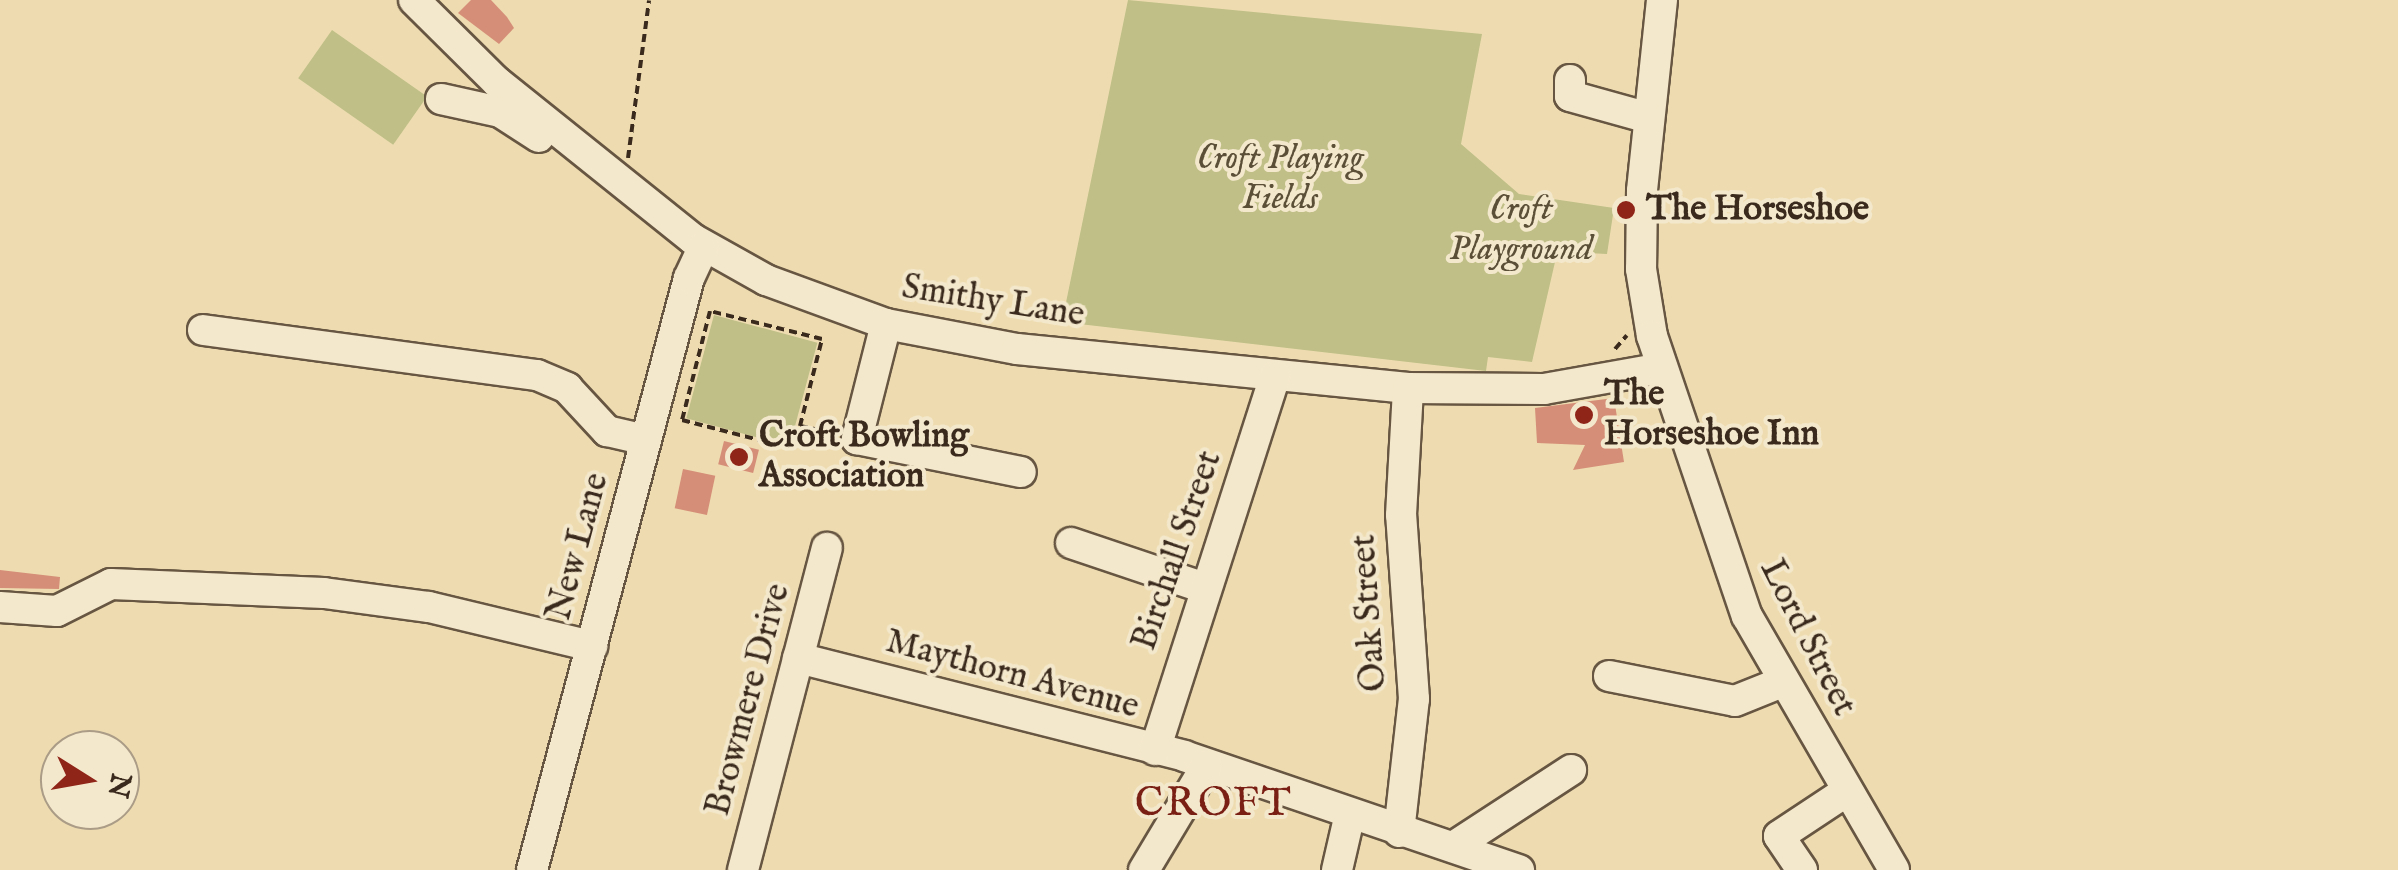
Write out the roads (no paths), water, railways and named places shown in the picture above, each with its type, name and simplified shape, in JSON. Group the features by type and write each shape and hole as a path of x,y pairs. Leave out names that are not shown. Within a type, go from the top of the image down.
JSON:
{"street":[{"name":"Smithy Lane","path":"414,0 497,82 704,246 800,295 886,324 1018,349 1408,388 1544,389 1662,368"},
{"name":"Lord Street","path":"1662,0 1641,269 1662,368 1738,591 1780,682 1894,870"},
{"path":"1570,80 1570,96 1650,118"},
{"path":"441,99 500,112 592,176 619,177"},
{"name":"New Lane","path":"532,870 646,440 704,246"},
{"path":"886,324 857,439 1021,472"},
{"path":"203,330 537,375 567,388 608,431 646,440"},
{"name":"Birchall Street","path":"1155,750 1274,376"},
{"name":"Oak Street","path":"1399,832 1414,699 1401,514 1408,388"},
{"path":"1070,542 1113,544 1204,588"},
{"name":"Browmere Drive","path":"743,870 827,548"},
{"path":"0,607 57,611 111,584 324,592 429,606 592,646"},
{"name":"Maythorn Avenue","path":"798,658 1207,764 1348,818 1519,870"},
{"path":"1609,676 1735,701 1780,682"},
{"path":"1144,870 1207,764"},
{"path":"1453,847 1570,769"},
{"path":"1802,870 1779,836 1847,791"},
{"path":"1338,870 1348,818"}],"place":[{"name":"The Horseshoe","path":"1626,210"},
{"name":"The Horseshoe Inn","path":"1584,415"},
{"name":"Croft Bowling Association","path":"739,457"}],"district":[{"name":"CROFT","path":"1214,805"}],"park label":[{"name":"Croft Playing Fields","path":"1280,179"},
{"name":"Croft Playground","path":"1521,230"}]}
